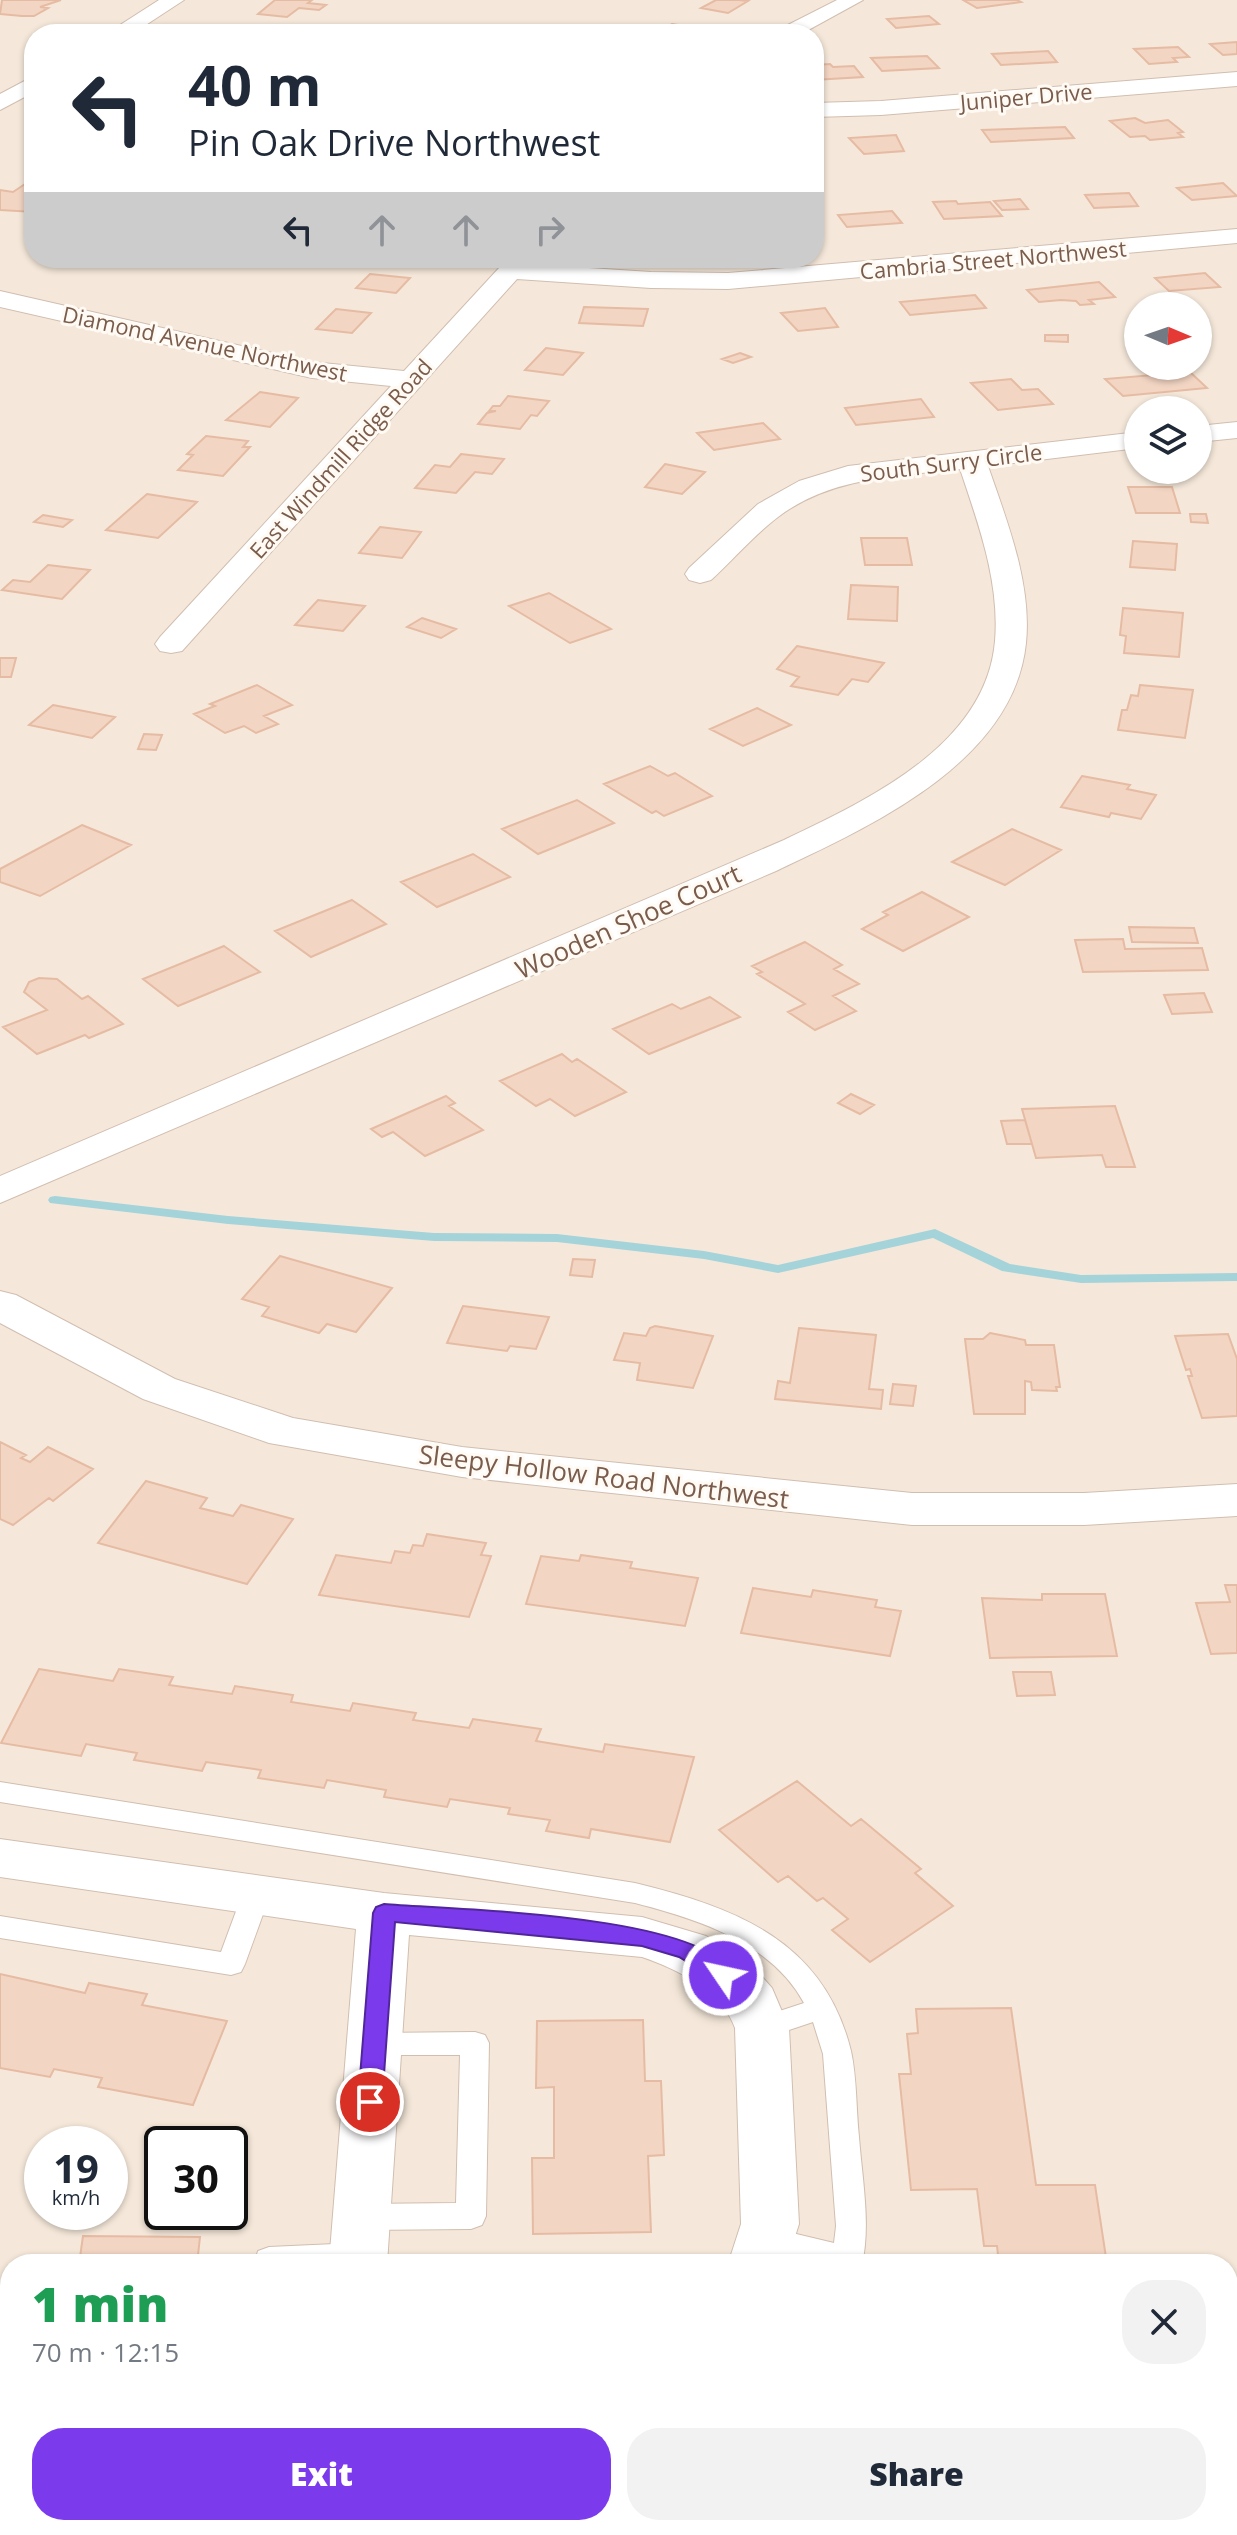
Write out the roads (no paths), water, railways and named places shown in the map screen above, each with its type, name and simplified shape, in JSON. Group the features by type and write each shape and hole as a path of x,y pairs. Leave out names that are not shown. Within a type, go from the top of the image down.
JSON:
{"street":[{"path":"134,24 174,0"},
{"path":"805,24 853,0"},
{"name":"Juniper Drive","path":"824,110 881,108 1237,79"},
{"path":"0,103 24,89"},
{"name":"Cambria Street Northwest","path":"541,268 651,280 728,281 1237,236"},
{"name":"East Windmill Ridge Road","path":"171,644 510,268"},
{"name":"Diamond Avenue Northwest","path":"0,299 312,370 411,380"},
{"path":"1212,433 1237,430"},
{"name":"South Surry Circle","path":"700,574 768,510 809,487 858,472 1124,442"},
{"name":"Wooden Shoe Court","path":"0,1191 490,982 802,843 863,814 917,779 965,739 996,696 1011,647 1009,595 1000,546 971,458"},
{"name":"Sleepy Hollow Road Northwest","path":"0,1305 159,1389 272,1428 462,1462 912,1509 1084,1509 1237,1500"},
{"path":"0,1858 384,1913 604,1931 648,1917 687,1951 736,1984 753,2003 762,2028 770,2224 762,2252"},
{"path":"359,2246 384,1913"}],"lane":[{"path":"0,1792 648,1917 708,1913 768,1945 802,1975 823,2008 837,2054 851,2226 849,2254"},
{"path":"0,1927 231,1964 256,1895"},
{"path":"762,2028 823,2008"},
{"path":"308,2254 359,2246 471,2216 475,2043 374,2044"}],"waterway":[{"path":"55,1200 228,1220 434,1237 557,1238 704,1255 778,1269 935,1233 1007,1268 1081,1279 1237,1277"}]}
